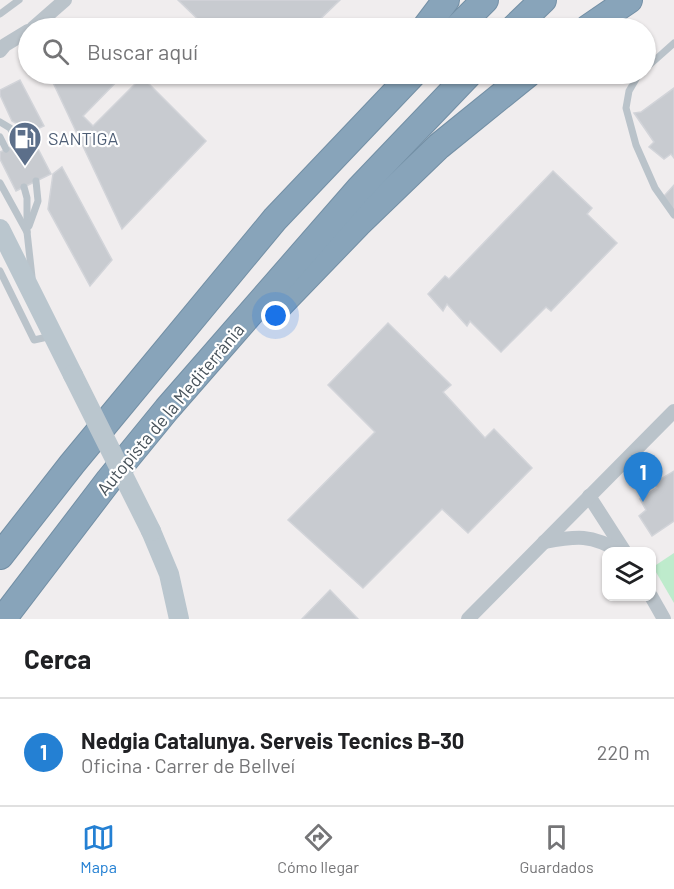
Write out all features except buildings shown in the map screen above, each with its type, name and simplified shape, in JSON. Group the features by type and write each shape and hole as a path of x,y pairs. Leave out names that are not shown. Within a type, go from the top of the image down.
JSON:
{"highway":[{"path":"432,18 446,0"},
{"path":"467,18 485,0"},
{"path":"524,18 543,0"},
{"path":"603,18 629,0"},
{"path":"370,118 387,84"},
{"path":"0,556 79,455 260,236 403,84"},
{"name":"Autopista de la Mediterrània","path":"3,619 109,480 167,409 359,189 459,84"},
{"path":"167,409 212,377 358,224 440,146 516,84"}],"main road":[{"path":"0,229 151,531 190,619"},
{"path":"151,531 162,577 165,619"},
{"path":"169,574 179,619"}],"street":[{"path":"44,18 65,0"},
{"path":"2,47 18,37"},
{"path":"468,619 674,411"},
{"path":"589,496 620,547"},
{"path":"544,542 578,537 600,540 613,547"},
{"path":"653,601 664,619"}],"lane":[{"path":"0,14 19,0"},
{"path":"656,59 674,44"},
{"path":"633,84 629,91 626,108 636,145 655,189 674,215"},
{"path":"0,122 10,128 19,143"},
{"path":"0,137 6,149"},
{"path":"27,232 38,201 36,182"},
{"path":"0,183 27,232"},
{"path":"24,187 27,198 27,232 34,297"},
{"path":"0,270 34,340 54,336"}],"green space":[{"path":"674,553 674,603 656,572 656,565"}],"place":[{"name":"SANTIGA","path":"25,167"},
{"name":"Nedgia Catalunya. Serveis Tecnics B-30","path":"643,502"}]}
